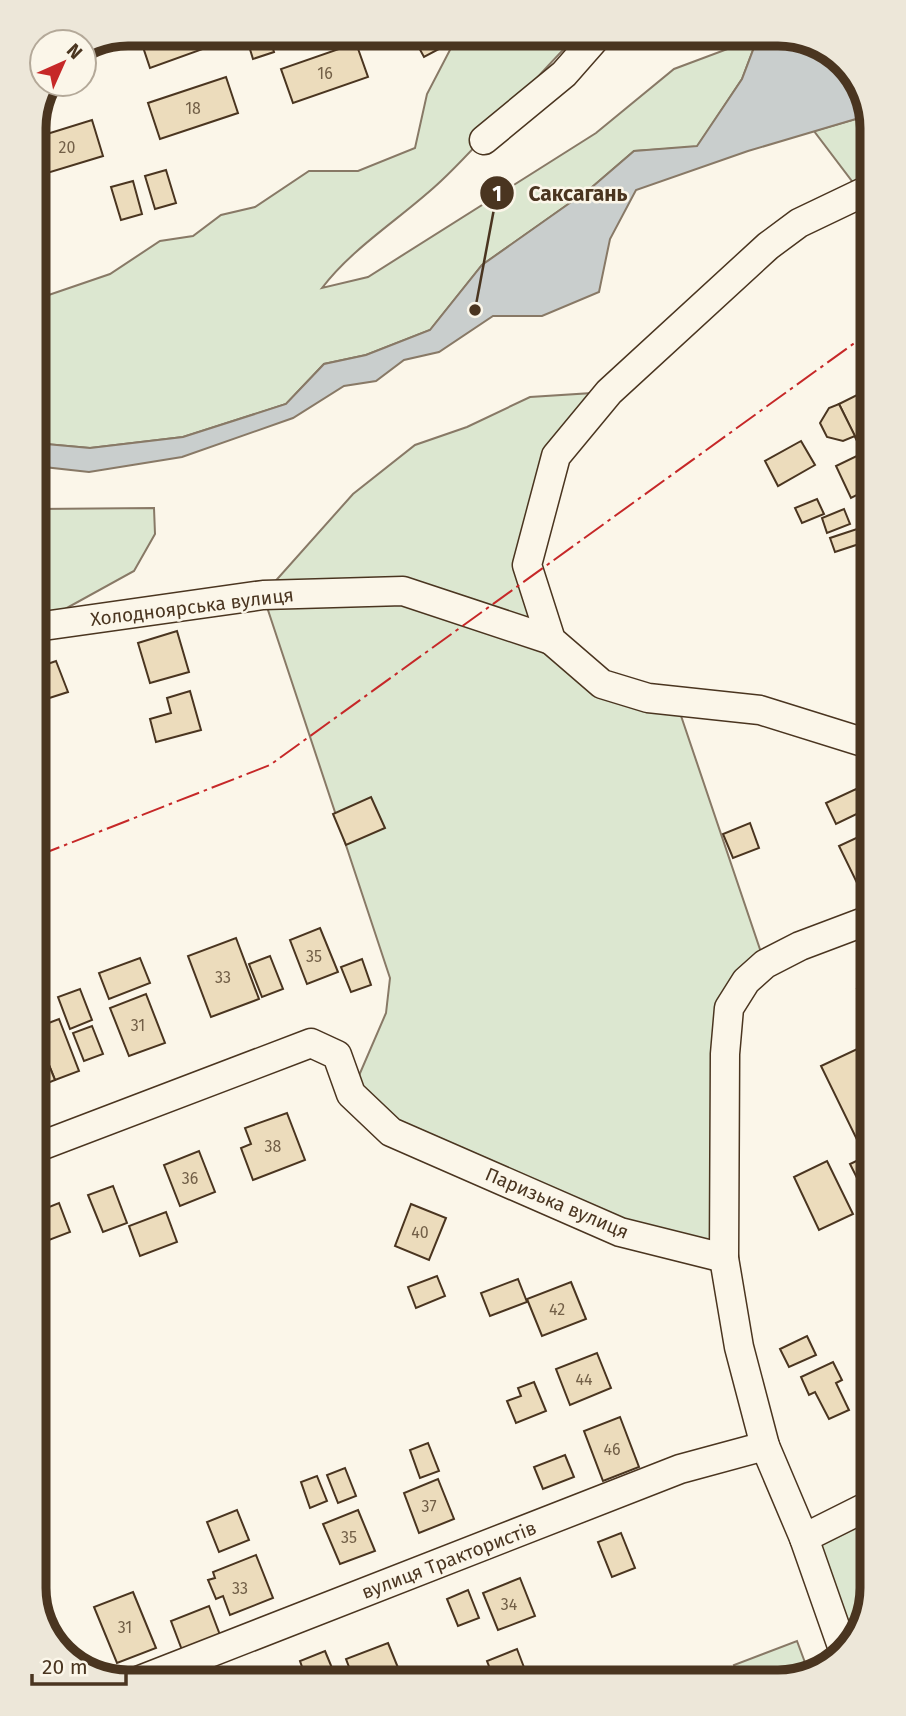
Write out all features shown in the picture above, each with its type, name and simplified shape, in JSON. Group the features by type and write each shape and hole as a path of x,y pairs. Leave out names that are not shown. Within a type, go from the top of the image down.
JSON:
{"street":[{"path":"484,140 564,74 589,46"},
{"path":"860,194 799,223 768,246 610,392 556,456 527,565 551,640 602,684 648,698 760,710 860,741"},
{"name":"Холодноярська вулиця","path":"46,626 263,595 403,591 551,640"},
{"path":"841,1642 804,1538 765,1446 739,1347 724,1258 725,1054 729,1007 746,981 765,964 800,946 860,924"},
{"name":"Паризька вулиця","path":"46,1144 311,1043 337,1055 351,1094 391,1132 620,1232 724,1258"},
{"name":"вулиця Трактористів","path":"166,1670 680,1469 765,1446"},
{"path":"804,1538 860,1510"}],"green space":[{"path":"452,46 567,46 459,163 349,259 322,288 368,277 596,133 674,69 736,46 755,46 742,79 697,147 634,151 591,188 482,265 430,330 366,355 324,364 286,404 183,437 90,448 46,444 46,296 110,274 160,241 193,236 221,215 255,207 309,171 358,171 415,148 427,94"},
{"path":"859,118 860,192 814,131"},
{"path":"609,392 556,456 527,565 552,640 602,684 676,701 765,964 729,1008 724,1258 391,1132 351,1094 386,1013 390,978 263,595 353,494 415,445 467,427 530,397"},
{"path":"154,508 155,534 134,571 46,619 46,509"},
{"path":"860,1510 860,1600 852,1625 841,1642 804,1538"},
{"path":"797,1641 806,1665 795,1669 736,1670 734,1665"}],"shaded area":[{"path":"755,46 784,46 805,50 824,59 844,77 854,96 859,118 748,151 636,190 610,239 599,292 542,316 493,316 439,352 404,360 376,381 344,386 293,418 182,457 89,472 46,467 46,444 90,448 183,437 286,404 324,364 366,355 430,330 482,265 591,188 634,151 697,146 742,79"}],"building":[{"path":"146,46 211,46 150,68 143,47"},
{"path":"249,46 272,46 274,52 253,59"},
{"path":"347,46 357,46 368,77 293,103 281,69"},
{"path":"418,46 445,46 424,57"},
{"path":"226,77 238,113 160,139 148,103"},
{"path":"92,120 103,156 46,173 46,134"},
{"path":"166,170 176,203 155,209 145,176"},
{"path":"133,181 142,214 121,220 111,187"},
{"path":"860,394 858,443 839,404"},
{"path":"839,404 855,436 843,441 827,437 820,423 829,408"},
{"path":"801,441 815,465 778,486 765,461"},
{"path":"860,454 860,494 851,498 836,466"},
{"path":"817,499 824,514 802,523 795,508"},
{"path":"844,509 850,524 827,533 822,518"},
{"path":"857,529 860,544 835,552 830,538"},
{"path":"177,631 189,672 150,683 138,643"},
{"path":"56,661 68,692 46,699 46,664"},
{"path":"190,691 201,730 156,742 150,719 171,713 167,698"},
{"path":"856,789 860,796 860,812 836,824 826,803"},
{"path":"371,797 385,828 346,845 333,814"},
{"path":"750,823 759,848 733,858 723,834"},
{"path":"860,836 860,886 859,887 839,846"},
{"path":"320,928 338,972 307,984 290,940"},
{"path":"236,938 259,999 211,1017 188,956"},
{"path":"270,956 283,989 262,997 249,964"},
{"path":"140,958 150,983 109,999 99,973"},
{"path":"362,959 371,985 351,992 341,967"},
{"path":"80,989 92,1020 70,1029 58,997"},
{"path":"146,994 165,1043 129,1056 110,1008"},
{"path":"59,1019 79,1071 55,1080 46,1058 46,1024"},
{"path":"92,1026 103,1054 84,1061 73,1033"},
{"path":"860,1048 860,1146 821,1066"},
{"path":"46,1058 55,1080 46,1084"},
{"path":"287,1113 305,1160 253,1180 241,1148 251,1144 245,1128"},
{"path":"199,1151 215,1192 180,1206 164,1165"},
{"path":"860,1159 860,1182 859,1182 850,1164"},
{"path":"827,1161 853,1214 819,1230 794,1177"},
{"path":"113,1186 127,1223 103,1232 88,1195"},
{"path":"59,1203 70,1232 49,1240 46,1231 46,1208"},
{"path":"411,1204 446,1218 429,1260 395,1246"},
{"path":"166,1212 177,1242 140,1256 129,1226"},
{"path":"437,1276 445,1296 416,1308 408,1287"},
{"path":"518,1279 527,1302 490,1316 481,1293"},
{"path":"571,1282 586,1319 542,1336 527,1299"},
{"path":"807,1336 816,1355 789,1367 780,1349"},
{"path":"597,1353 611,1388 570,1405 556,1369"},
{"path":"833,1362 842,1380 836,1383 849,1410 829,1419 815,1392 809,1395 801,1377"},
{"path":"534,1382 546,1411 516,1423 507,1401 521,1396 518,1388"},
{"path":"620,1417 639,1467 603,1481 584,1431"},
{"path":"428,1443 439,1471 420,1478 410,1450"},
{"path":"565,1455 574,1477 543,1489 534,1467"},
{"path":"345,1468 356,1496 338,1503 327,1475"},
{"path":"317,1476 327,1501 310,1508 301,1482"},
{"path":"438,1479 454,1519 419,1533 404,1493"},
{"path":"237,1510 249,1540 219,1552 207,1522"},
{"path":"358,1510 375,1551 340,1564 323,1524"},
{"path":"621,1533 635,1568 612,1577 598,1542"},
{"path":"256,1555 273,1598 230,1615 223,1596 216,1599 208,1580 215,1578 213,1572"},
{"path":"520,1578 535,1616 498,1630 483,1593"},
{"path":"468,1590 479,1618 458,1626 447,1599"},
{"path":"133,1592 156,1648 117,1663 94,1607"},
{"path":"209,1606 220,1635 182,1650 171,1621"},
{"path":"388,1643 399,1670 350,1670 346,1659"},
{"path":"517,1649 525,1670 490,1670 487,1661"},
{"path":"325,1651 333,1670 303,1670 300,1661"}],"power":[{"path":"46,852 270,765 860,339"}],"place":[{"name":"Саксагань","path":"475,310"}]}
